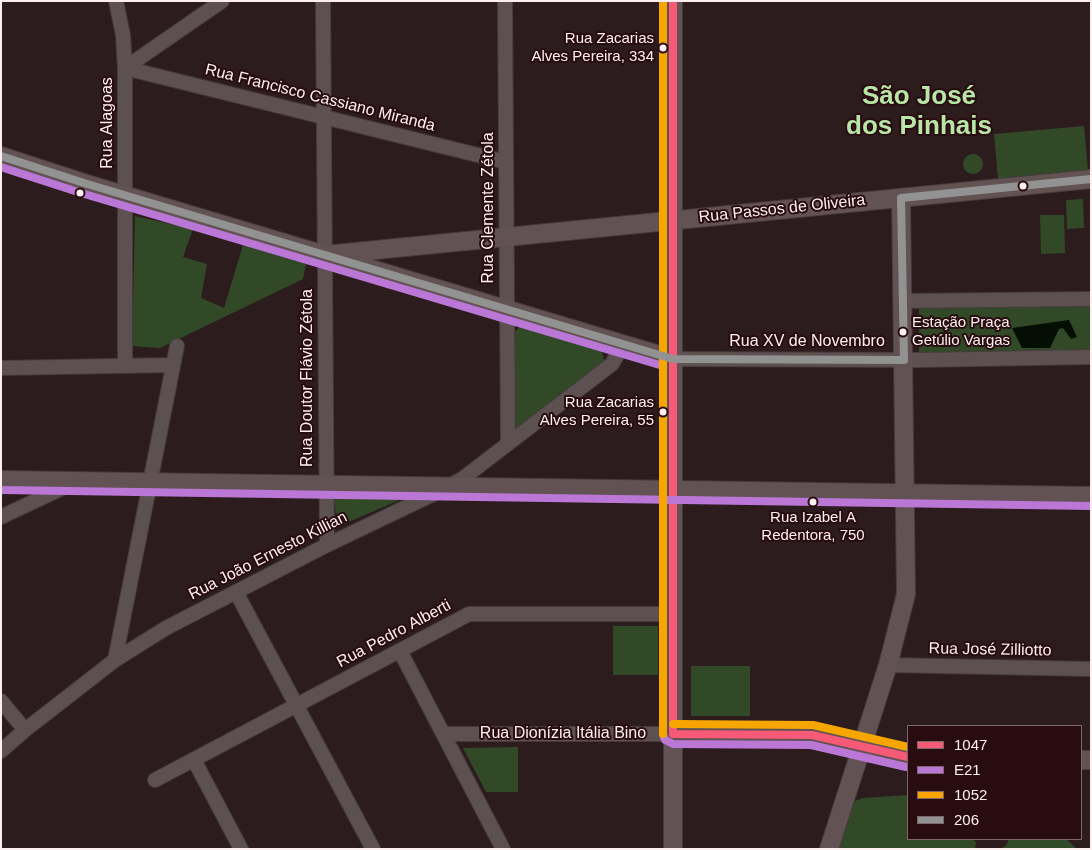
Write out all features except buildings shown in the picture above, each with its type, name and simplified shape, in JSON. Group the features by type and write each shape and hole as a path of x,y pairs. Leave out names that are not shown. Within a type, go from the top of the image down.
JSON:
{"main road":[{"path":"672,849 673,1"},
{"path":"1,156 673,359"},
{"name":"Rua Passos de Oliveira","path":"325,255 1091,179"},
{"path":"829,849 888,665 906,594 901,198"},
{"path":"1,480 1091,496"},
{"name":"Rua Dionízia Itália Bino","path":"673,734 797,734 829,738 907,756"}],"street":[{"name":"Rua Alagoas","path":"116,1 123,35 125,68 125,366"},
{"path":"125,68 222,1"},
{"name":"Rua Doutor Flávio Zétola","path":"323,1 327,545"},
{"name":"Rua Clemente Zétola","path":"505,1 508,444"},
{"name":"Rua Francisco Cassiano Miranda","path":"125,68 506,162"},
{"path":"902,301 1091,299"},
{"name":"Rua João Ernesto Killian","path":"1,752 25,730 115,660 166,628 391,513 448,487 508,444 612,364 620,343"},
{"path":"115,660 176,346"},
{"name":"Rua XV de Novembro","path":"673,359 904,360 1091,357"},
{"path":"1,368 173,365"},
{"path":"1,517 77,481"},
{"path":"236,592 373,849"},
{"name":"Rua Pedro Alberti","path":"155,780 469,614 673,614"},
{"path":"400,650 503,849"},
{"name":"Rua José Zilliotto","path":"888,665 1091,669"},
{"path":"1,701 25,730"},
{"name":"Rua Dionízia Itália Bino","path":"444,734 673,734"},
{"path":"194,760 241,849"}],"green space":[{"path":"1084,126 1088,171 998,179 994,134"},
{"path":"973,154 980,157 983,164 980,171 973,174 966,171 963,164 966,157"},
{"path":"1083,199 1084,228 1067,229 1066,200"},
{"path":"1040,215 1064,215 1065,253 1041,254"},
{"path":"135,216 193,229 183,257 207,264 201,298 224,308 243,245 306,264 303,279 160,348 132,346"},
{"path":"1091,301 1091,355 919,357 919,303"},
{"path":"522,325 601,349 605,363 514,434 511,335"},
{"path":"334,498 404,498 337,527"},
{"path":"613,626 658,626 658,675 613,675"},
{"path":"691,666 750,666 750,716 691,716"},
{"path":"518,747 518,792 486,792 463,748"},
{"path":"907,795 907,840 973,840 976,842 975,849 835,849 843,834 850,803 863,798"},
{"path":"1009,840 1067,840 1077,849 999,849 1006,846"}],"shaded area":[{"path":"1069,320 1077,337 1071,339 1063,328 1059,329 1050,348 1022,348 1012,328"}],"transit line":[{"name":"1052","path":"663,1 663,734"},
{"name":"1047","path":"673,1 673,734"},
{"name":"206","path":"1,156 84,183 673,359 904,360 901,198 1091,179"},
{"name":"E21","path":"1,167 81,193 663,366 663,734 665,740 673,744 811,745 906,767"},
{"name":"E21","path":"1,490 1091,506"},
{"name":"1052","path":"673,724 813,725 907,747"},
{"name":"1047","path":"673,734 812,735 907,757"}],"place":[{"name":"Rua Zacarias Alves Pereira, 334","path":"663,48"},
{"name":"Estação Praça Getúlio Vargas","path":"903,332"},
{"name":"Rua Zacarias Alves Pereira, 55","path":"663,412"},
{"name":"Rua Izabel A Redentora, 750","path":"813,502"}],"district":[{"name":"São José dos Pinhais","path":"919,112"}]}
